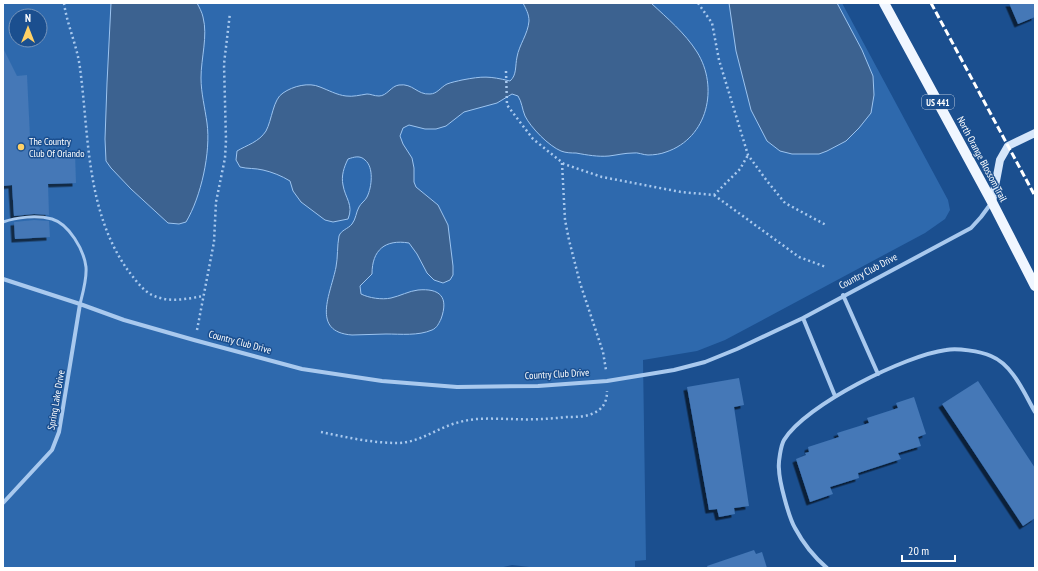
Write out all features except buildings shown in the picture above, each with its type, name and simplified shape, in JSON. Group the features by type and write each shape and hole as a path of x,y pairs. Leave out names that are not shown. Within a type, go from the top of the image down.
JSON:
{"main road":[{"name":"North Orange Blossom Trail","path":"884,3 992,202 1035,286"}],"street":[{"name":"Country Club Drive","path":"3,279 124,320 302,369 382,381 457,387 538,386 607,381 674,370 705,362 737,349 803,318 843,295 971,228 992,202 1000,160 1008,146 1035,133"},
{"path":"843,295 878,374"},
{"name":"Spring Lake Drive","path":"3,503 52,450 59,432 80,304"},
{"path":"803,318 835,396"},
{"path":"827,568 810,552 794,527 783,492 779,470 783,441 805,418 835,396 878,374 925,354 947,349 969,351 991,356 1001,363 1011,372 1035,412"}],"lane":[{"path":"3,222 29,217 53,219 61,224 72,235 82,252 86,268 86,278 80,304"}],"path":[{"path":"64,3 65,15 80,67 87,146 92,176 99,207 114,248 133,278 144,289 153,295 166,299 180,300 203,296"},
{"path":"698,3 712,23 719,60 748,155 785,203 826,225"},
{"path":"194,340 214,242 216,202 225,158 224,64 230,13"},
{"path":"506,71 507,105 533,139 562,163 602,177 681,192 714,195 799,257 826,267"},
{"path":"714,195 740,169 748,155"},
{"path":"321,432 344,437 397,443 408,442 459,422 473,419 549,419 588,415 598,411 604,405 607,398 607,381 603,352 580,283 569,240 565,220 562,163"}],"shaded area":[{"name":"The Country Club Of Orlando","path":"3,3 842,3 948,200 950,210 945,219 925,233 725,340 697,351 643,360 646,560 635,561 635,568 538,568 512,565 499,568 3,568"},
{"path":"111,3 197,3 202,13 205,32 201,84 207,123 208,147 204,174 196,200 186,222 179,224 168,223 131,189 106,161 105,139"},
{"path":"523,3 651,3 687,38 697,52 704,66 708,95 706,110 700,123 692,135 680,145 660,154 648,155 635,153 601,156 567,153 556,149 536,131 525,116 518,96 512,94 497,103 464,112 446,126 436,129 425,129 409,125 403,128 400,136 412,158 414,182 416,187 438,205 448,225 453,275 450,280 443,283 434,280 427,273 417,254 409,243 393,243 382,248 377,253 374,258 372,274 360,286 361,294 372,298 387,299 418,290 437,292 441,296 444,305 441,319 434,329 421,333 352,335 339,332 331,327 327,319 326,310 336,267 339,236 341,232 352,224 359,207 369,193 371,172 368,163 363,158 359,157 348,159 344,168 342,182 350,206 350,214 348,219 333,222 325,220 301,202 293,191 290,181 287,179 277,174 260,169 240,167 236,160 237,151 256,141 263,135 268,126 277,100 283,93 296,87 311,85 346,96 367,94 382,96 399,85 408,86 422,93 432,94 447,84 481,77 510,81 515,73 516,60 529,21"},
{"path":"729,3 837,3 862,50 873,76 874,95 871,113 846,141 819,154 792,154 780,151 767,141 751,110 736,51"}],"railway":[{"path":"931,3 1035,196"}],"place":[{"name":"The Country Club Of Orlando","path":"21,147"}]}
